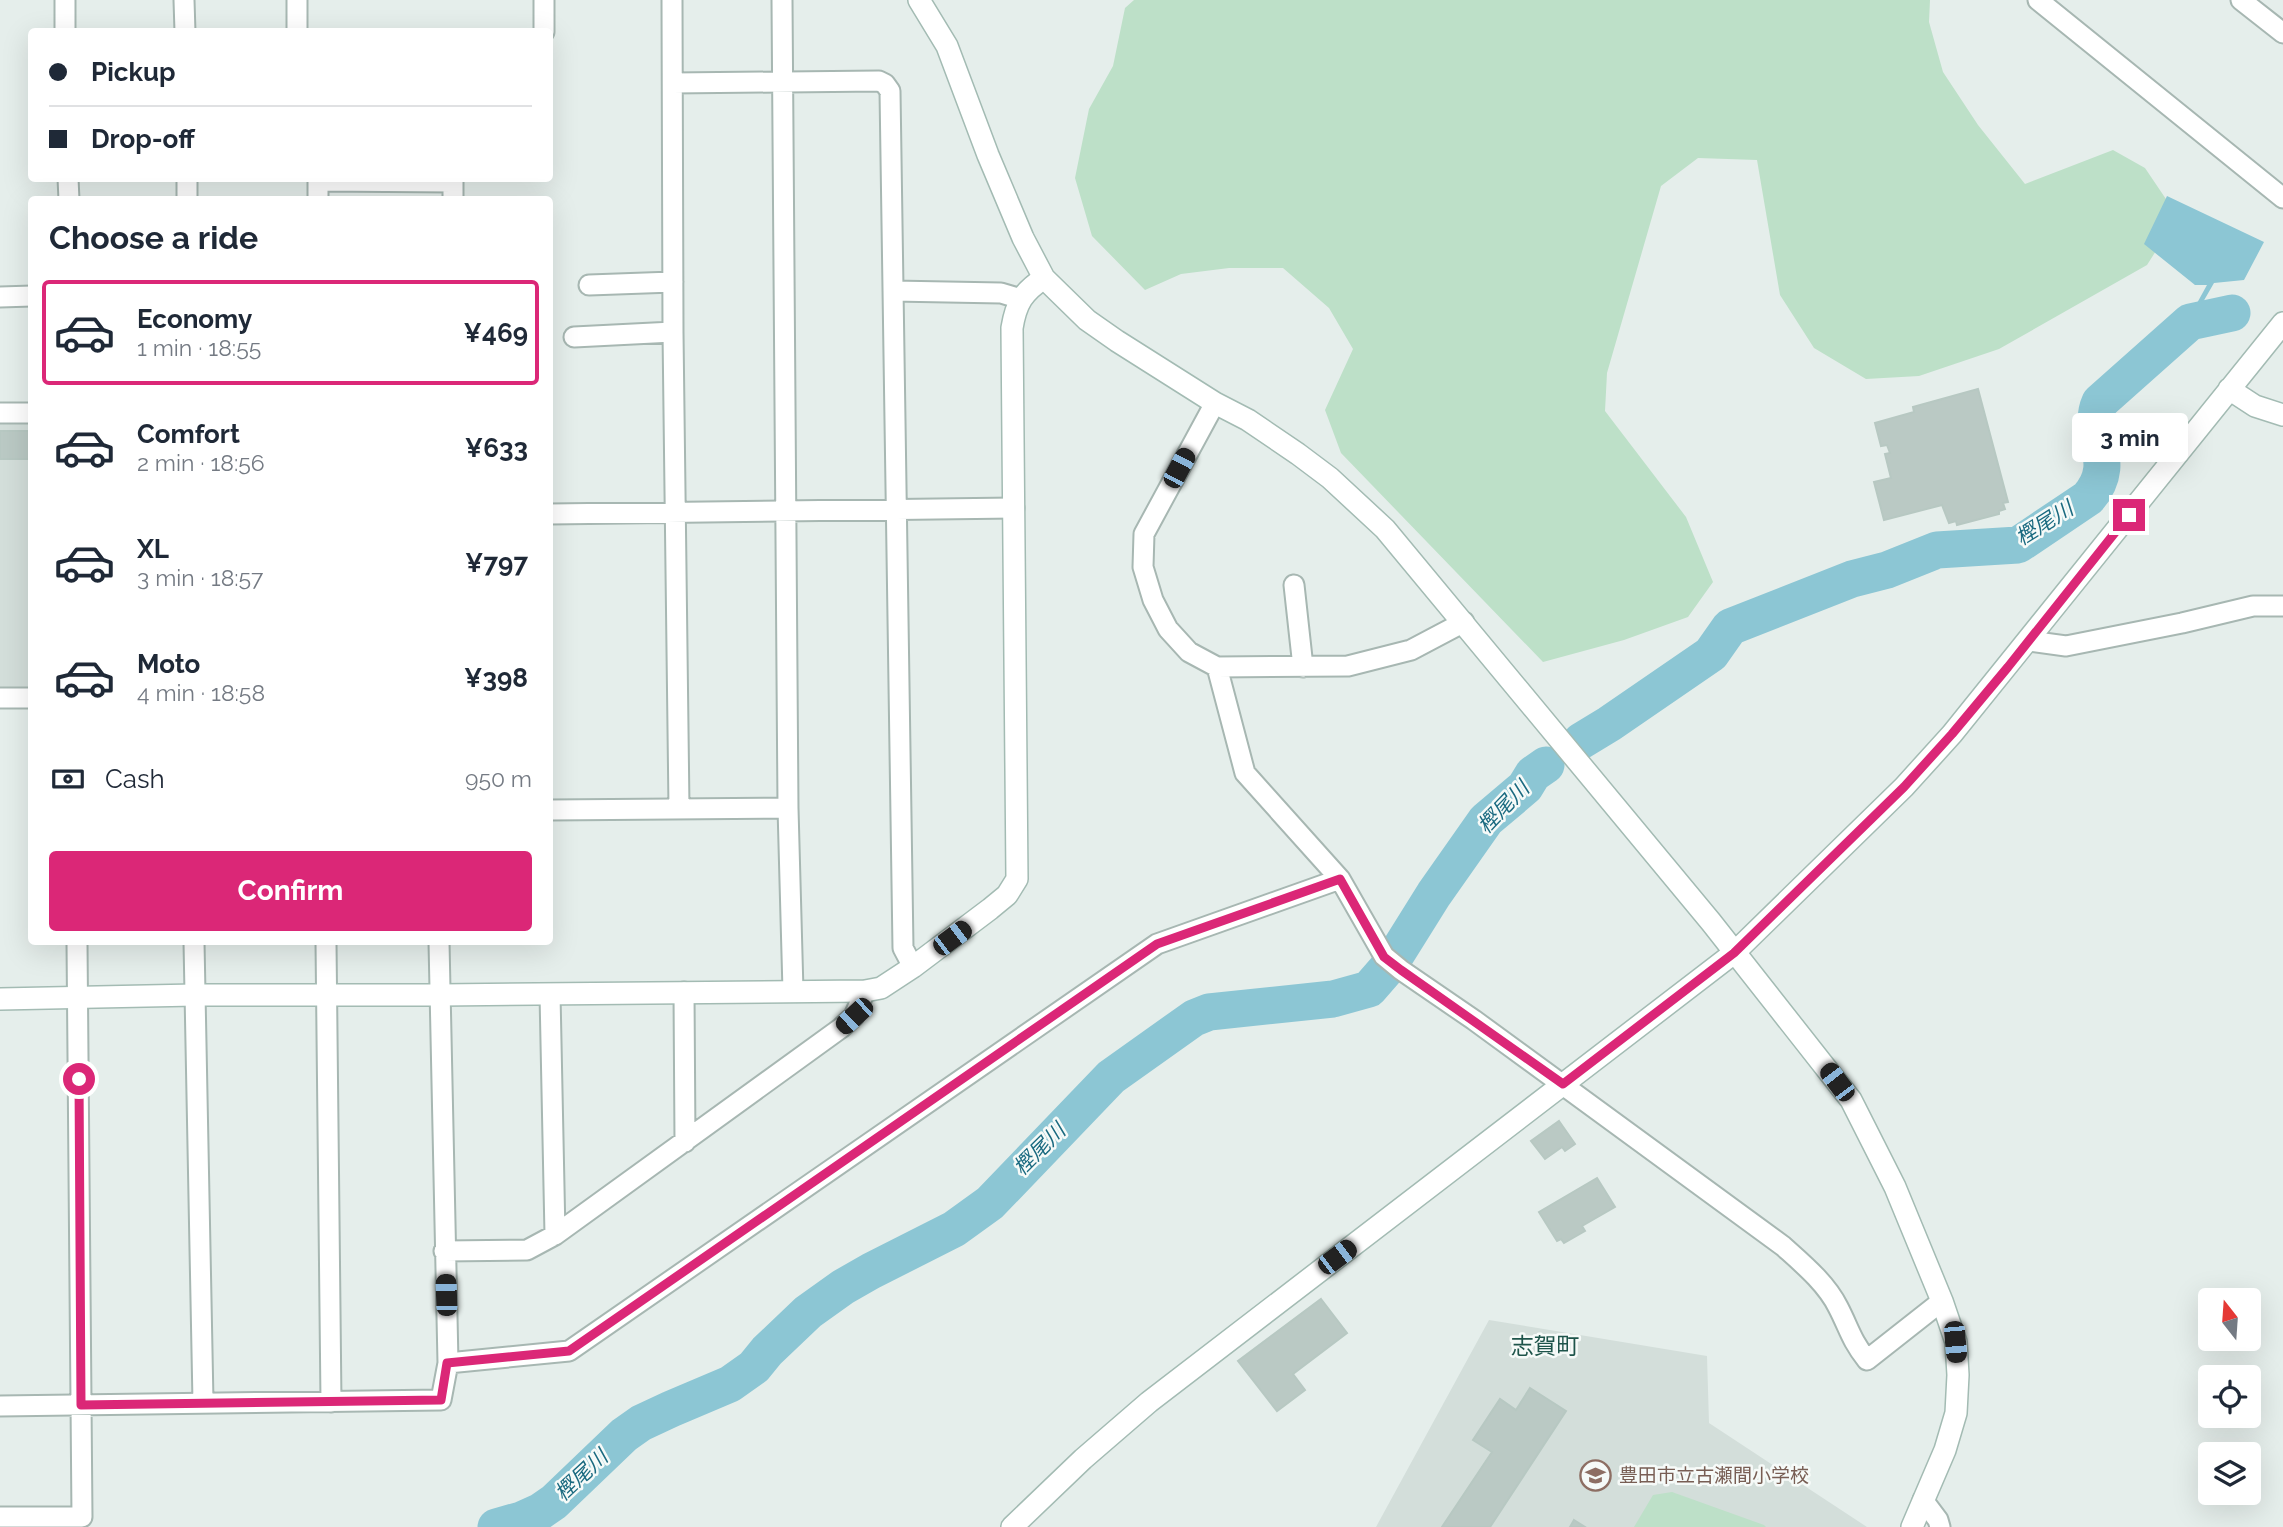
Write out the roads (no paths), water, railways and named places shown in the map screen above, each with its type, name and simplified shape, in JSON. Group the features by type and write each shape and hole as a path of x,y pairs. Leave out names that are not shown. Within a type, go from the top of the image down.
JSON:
{"street":[{"path":"65,0 65,28"},
{"path":"184,0 185,28"},
{"path":"297,0 297,28"},
{"path":"544,0 544,28"},
{"path":"672,0 679,808"},
{"path":"782,0 788,807 793,991"},
{"path":"919,0 947,46 988,155 1023,237 1044,278 1087,320 1214,403 1248,420 1330,478 1385,529 1464,622 1562,746 1711,922 1851,1100 1895,1187 1942,1301 1955,1342 1958,1375 1956,1413 1945,1450 1912,1527"},
{"path":"2038,0 2280,189"},
{"path":"2241,0 2283,33"},
{"path":"673,83 879,80 890,91 903,948 913,967"},
{"path":"319,186 453,187"},
{"path":"0,999 195,995 865,991 887,985 990,909 1007,895 1017,879 1012,328 1027,289 1044,278"},
{"path":"589,285 673,282"},
{"path":"893,291 1001,293 1021,299"},
{"path":"0,297 28,296"},
{"path":"1012,1527 1149,1402 1734,953 1904,787 1952,734 2283,323"},
{"path":"574,337 673,332"},
{"path":"2229,389 2255,406 2283,415"},
{"path":"1214,403 1144,534 1143,567 1153,600 1168,629 1189,652 1217,667 1348,666 1411,650 1464,622"},
{"path":"0,413 28,413"},
{"path":"553,514 1014,508"},
{"path":"1294,585 1303,667"},
{"path":"2029,641 2066,646 2253,606 2283,606"},
{"path":"1217,667 1245,773 1340,879 1384,957 1563,1084 1783,1246 1808,1269 1838,1305 1854,1343 1867,1360 1942,1301"},
{"path":"0,698 28,698"},
{"path":"553,810 788,807"},
{"path":"447,1363 569,1351 1157,944 1340,879"},
{"path":"0,1517 82,1522 77,945"},
{"path":"194,945 203,1402"},
{"path":"326,945 331,1402"},
{"path":"0,1406 441,1400 447,1363 439,945"},
{"path":"444,1251 527,1250 555,1235 841,1028 854,1016 865,991"},
{"path":"684,992 685,1142"},
{"path":"550,994 555,1235"},
{"path":"1923,1500 1940,1527"}],"water":[{"path":"2167,196 2264,242 2244,280 2214,283 2195,316 2191,314 2207,285 2195,285 2144,244"}],"waterway":[{"name":"樫尾川","path":"1581,741 1711,654 1730,627 1852,579 1887,570 1937,550 2018,545 2088,498 2097,485 2102,461 2096,426 2100,402 2190,322 2232,313"},
{"name":"樫尾川","path":"496,1527 541,1511 554,1502 624,1435 641,1423 730,1384 754,1367 808,1312 843,1287 954,1229 990,1203 1111,1077 1194,1018 1209,1012 1333,999 1369,989 1389,966 1434,894 1486,820 1525,787 1533,774 1546,765"}],"place":[{"name":"豊田市立古瀬間小学校","path":"1596,1475"}],"district":[{"name":"志賀町","path":"1545,1345"}]}
